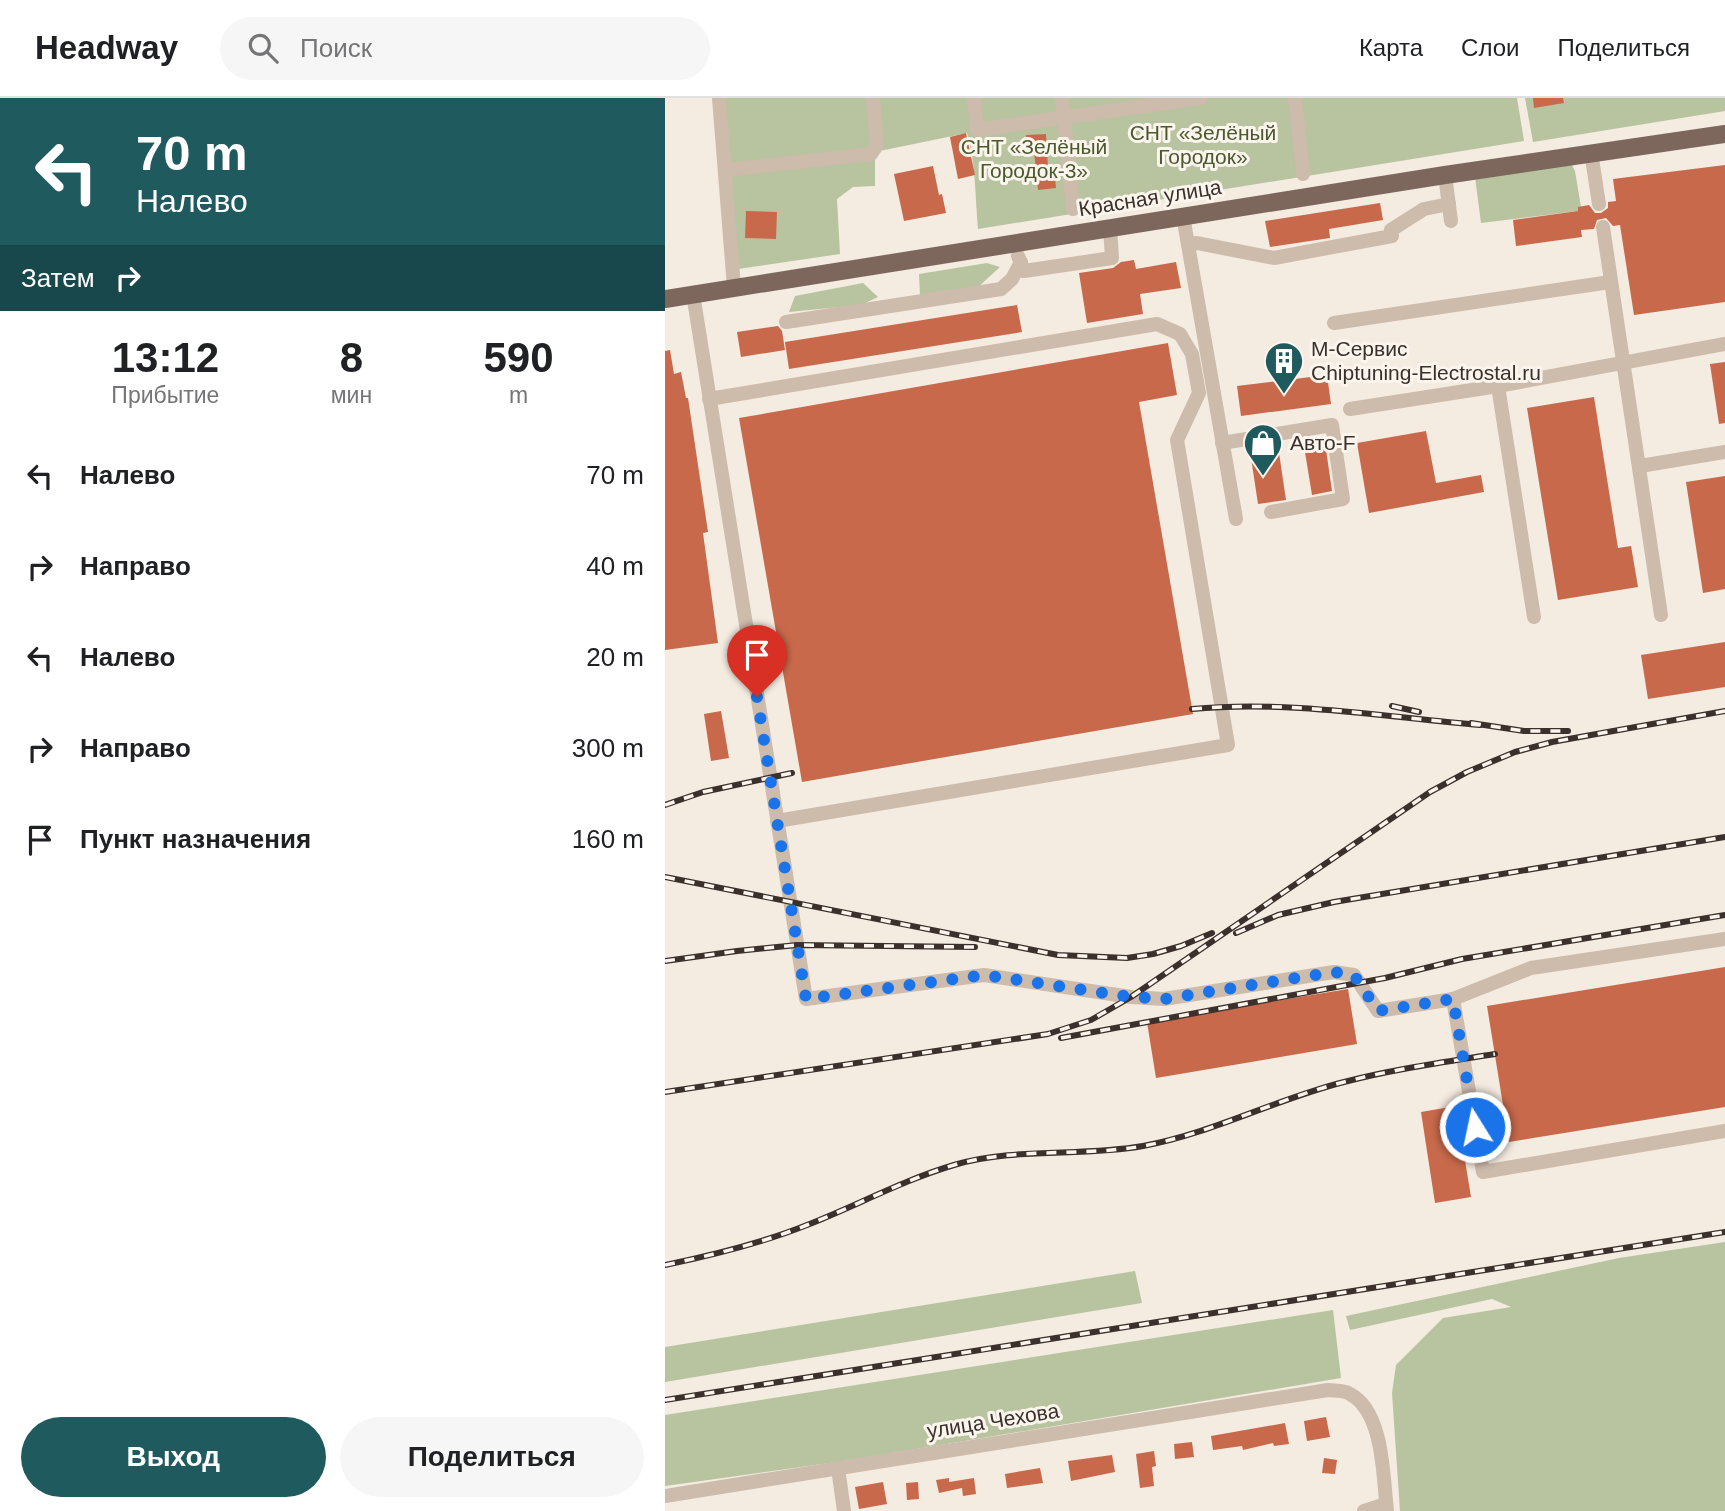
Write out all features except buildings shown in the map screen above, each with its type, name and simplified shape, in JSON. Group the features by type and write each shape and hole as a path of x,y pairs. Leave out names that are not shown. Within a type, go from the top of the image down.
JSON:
{"main road":[{"name":"Красная улица","path":"665,299 1591,152 1725,134"}],"street":[{"path":"719,98 734,287"},
{"path":"725,170 871,154 877,145 873,98"},
{"path":"974,98 977,130 1201,98"},
{"path":"1062,98 1073,209"},
{"path":"1295,98 1303,174"},
{"path":"1591,152 1599,204"},
{"path":"1445,175 1451,221"},
{"path":"1188,244 1197,243 1274,258 1392,236 1391,230 1424,209 1449,204"},
{"path":"1182,216 1236,519"},
{"path":"1602,227 1661,615"},
{"path":"1014,243 1024,271 1112,258 1110,228"},
{"path":"786,322 1001,289 1012,279 1021,262"},
{"path":"1334,323 1610,282"},
{"path":"693,294 806,999 984,975 1131,997 1164,999 1334,972 1354,975 1378,1011 1453,999 1531,968 1725,939"},
{"path":"709,399 1157,324 1179,334 1192,354 1199,393 1177,439 1229,745 776,821"},
{"path":"1350,409 1498,386 1725,344"},
{"path":"1498,386 1534,617"},
{"path":"1222,443 1332,425 1343,499 1271,512"},
{"path":"1640,466 1725,452"},
{"path":"1453,999 1483,1172 1725,1131"},
{"name":"улица Чехова","path":"665,1496 1328,1390 1348,1392 1365,1405 1375,1426 1387,1507"},
{"path":"838,1468 844,1511"},
{"path":"1364,1511 1387,1507"}],"green space":[{"path":"724,98 1517,98 1524,141 978,229 974,168 967,133 875,152 875,186 853,187 837,199 840,254 738,269"},
{"path":"1525,98 1725,98 1725,111 1533,142"},
{"path":"1572,165 1581,207 1578,207 1578,211 1481,223 1475,177"},
{"path":"987,263 1000,267 977,288 920,296 919,274"},
{"path":"863,283 878,297 861,305 789,312 795,296"},
{"path":"1725,1242 1725,1511 1400,1511 1392,1393 1396,1365 1443,1318 1511,1307 1492,1299 1350,1330 1346,1316 1619,1258"},
{"path":"1135,1271 1142,1303 665,1382 665,1347"},
{"path":"1333,1310 1341,1378 851,1460 665,1486 665,1415"}],"railway":[{"path":"1392,706 1419,712"},
{"path":"1192,709 1300,708 1480,725"},
{"path":"665,1092 1048,1034 1091,1020 1131,997 1430,792 1467,772 1515,752 1552,742 1725,711"},
{"path":"1471,723 1524,731 1568,731"},
{"path":"665,805 703,792 792,773"},
{"path":"1236,933 1278,915 1334,902 1725,837"},
{"path":"665,877 1058,955 1127,958 1181,946 1212,933"},
{"path":"1061,1038 1385,978 1462,959 1725,915"},
{"path":"665,961 797,945 975,947"},
{"path":"665,1265 737,1248 790,1231 916,1178 977,1159 1143,1146 1194,1133 1344,1082 1495,1054"},
{"path":"665,1400 1725,1232"}],"place":[{"name":"M-Сервис Chiptuning-Electrostal.ru","path":"1284,395"},
{"name":"Авто-F","path":"1263,477"}],"route":[{"path":"757,697 806,999 984,975 1131,997 1164,999 1334,972 1354,975 1378,1011 1453,999 1475,1127"}],"park label":[{"name":"СНТ «Зелёный Городок»","path":"1203,145"},
{"name":"СНТ «Зелёный Городок-3»","path":"1034,159"}]}
